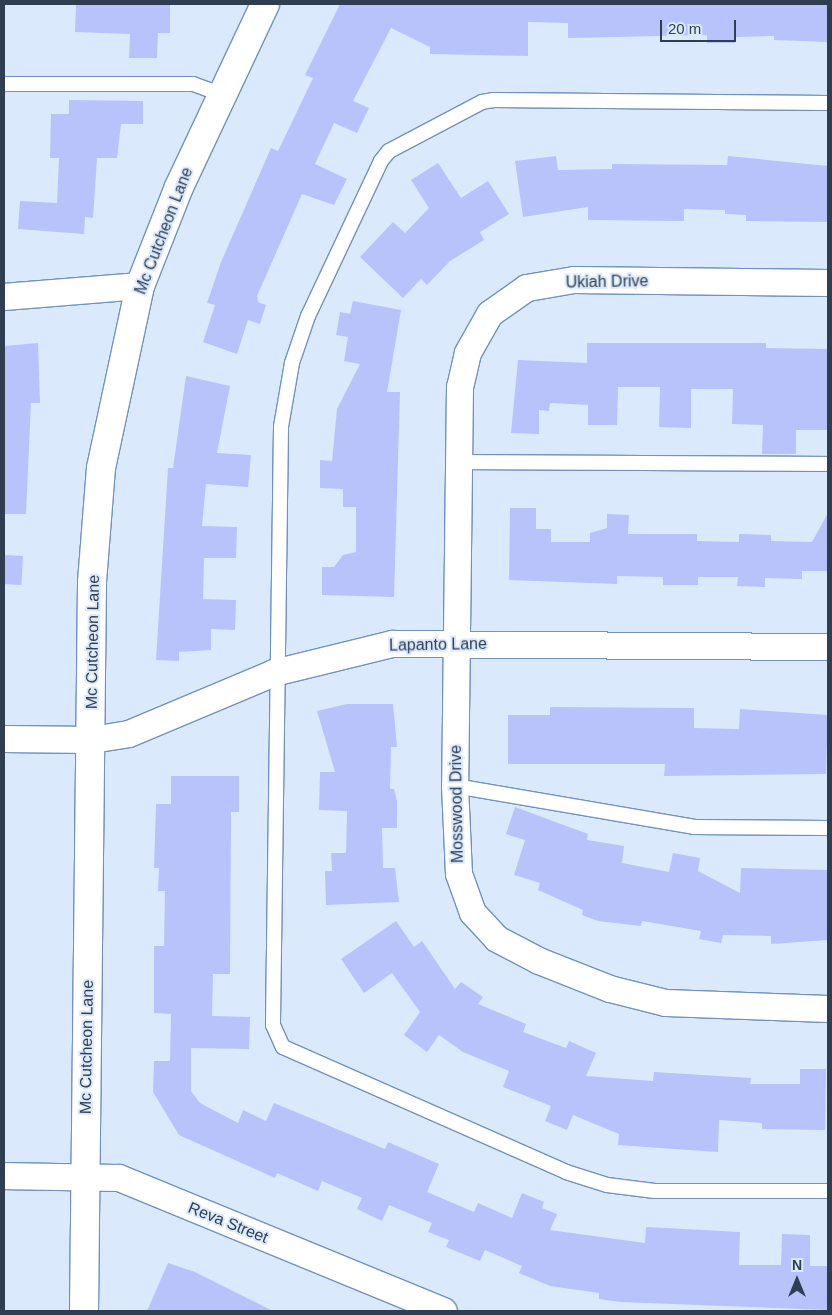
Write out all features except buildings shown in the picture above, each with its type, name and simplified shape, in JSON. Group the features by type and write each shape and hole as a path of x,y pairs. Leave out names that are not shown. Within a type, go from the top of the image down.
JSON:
{"street":[{"name":"Mc Cutcheon Lane","path":"84,1311 92,740 92,582 101,468 140,286 221,94 265,4"},
{"name":"Ukiah Drive","path":"457,643 460,387 468,353 490,314 527,288 574,280 828,283"},
{"path":"4,298 140,286"},
{"name":"Mosswood Drive","path":"457,643 455,786 458,874 473,912 497,938 539,961 610,989 666,1003 828,1010"},
{"name":"Lapanto Lane","path":"4,739 92,740 129,734 274,673 392,644 828,647"},
{"name":"Reva Street","path":"4,1176 119,1178 444,1311"}],"lane":[{"path":"4,84 193,84 221,94"},
{"path":"828,102 494,100 482,102 389,151 340,244 292,363 278,456 274,673 273,1025 283,1047 566,1172 607,1185 655,1191 828,1191"},
{"path":"459,462 828,464"},
{"path":"455,786 694,827 828,828"}]}
